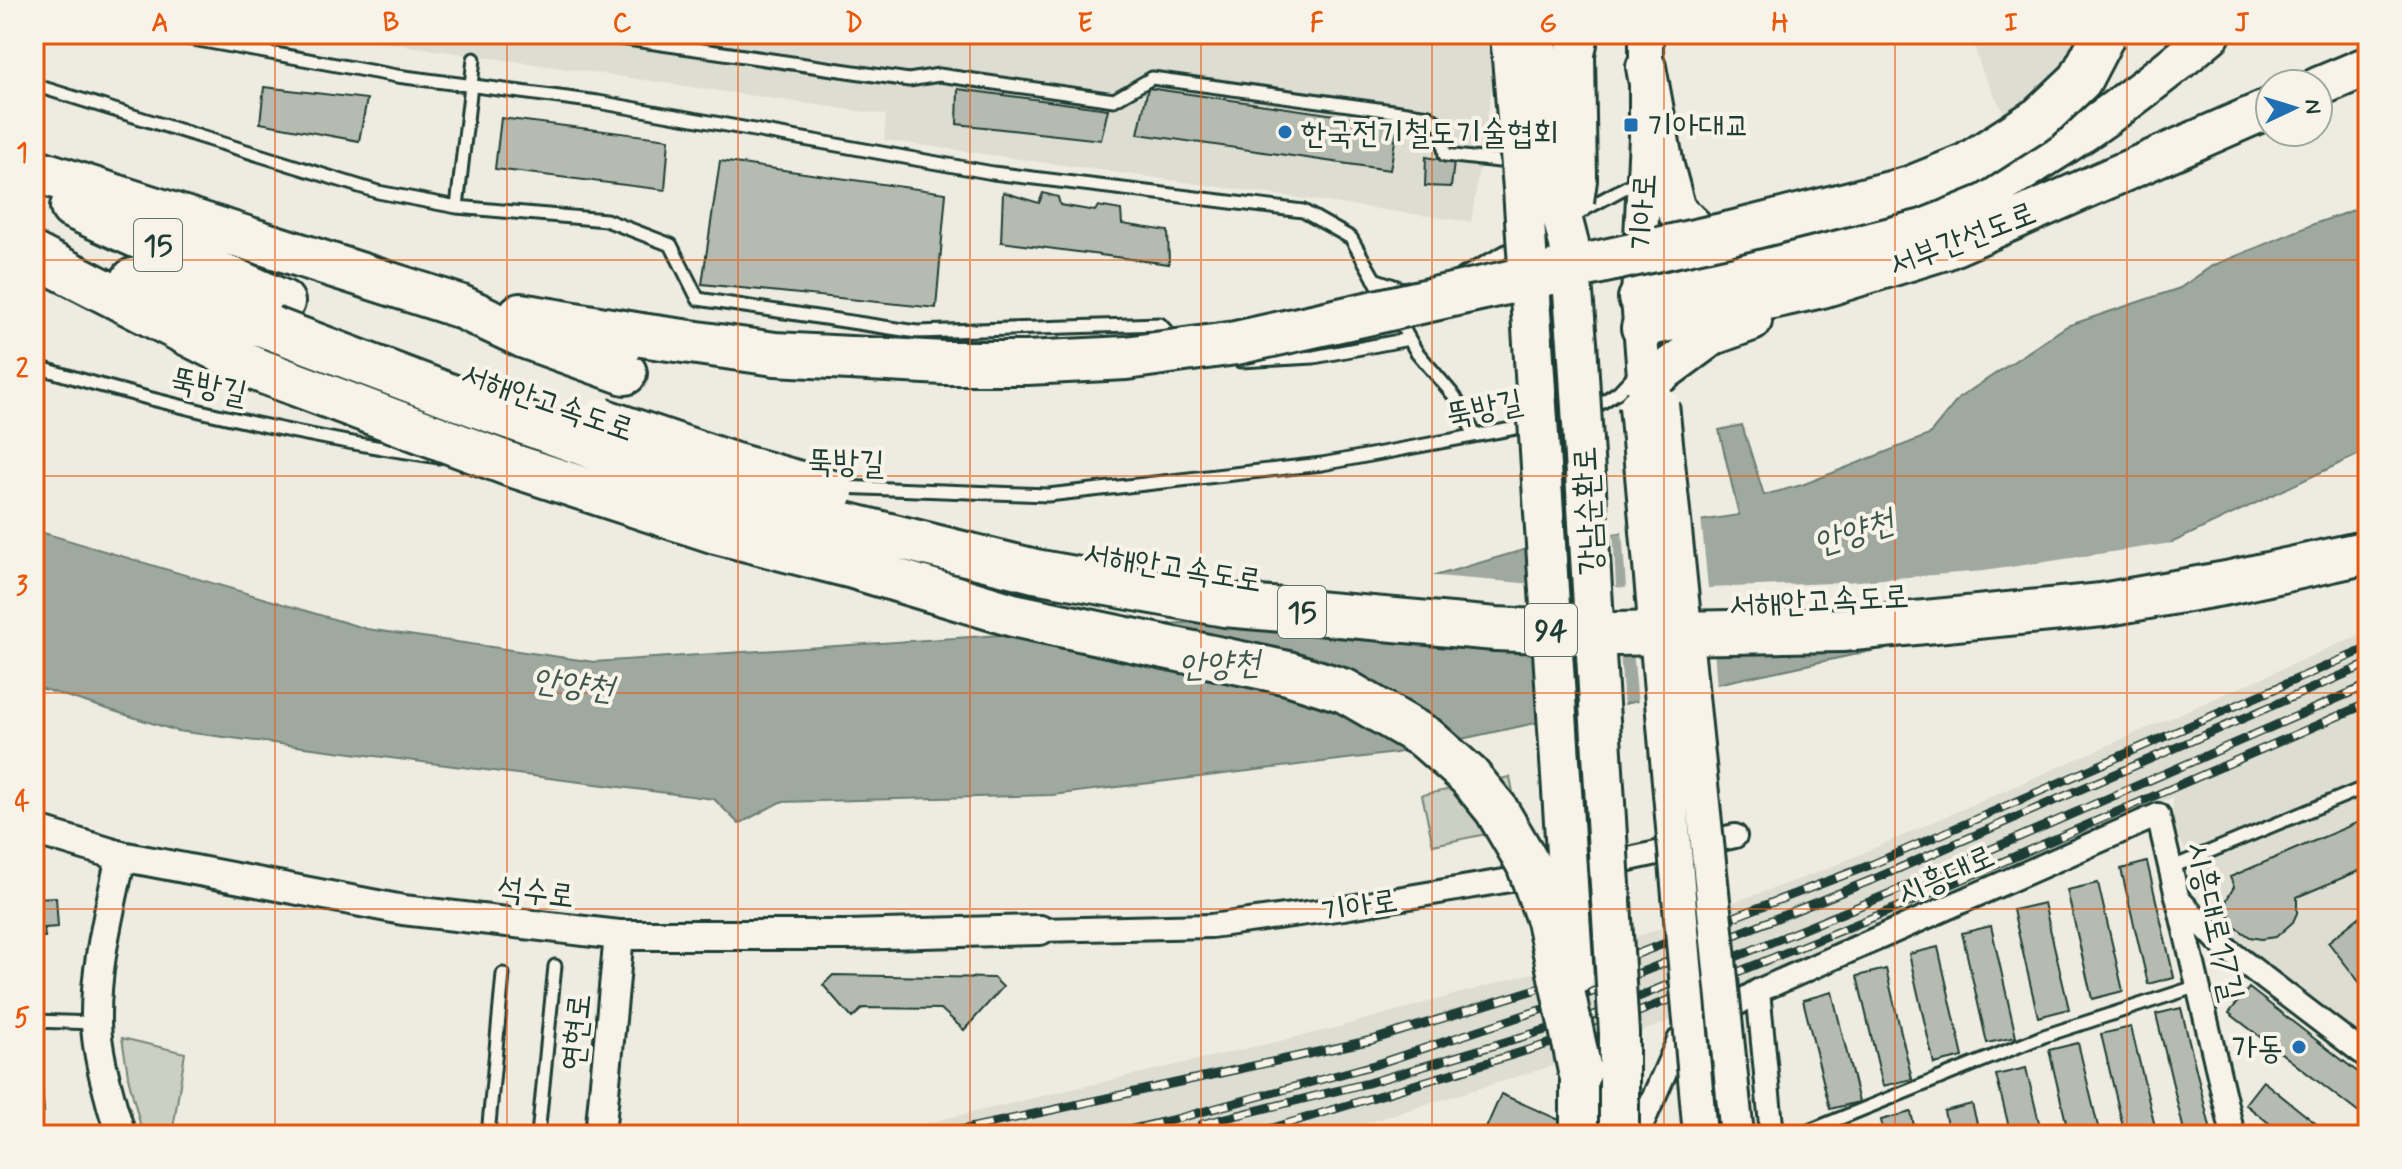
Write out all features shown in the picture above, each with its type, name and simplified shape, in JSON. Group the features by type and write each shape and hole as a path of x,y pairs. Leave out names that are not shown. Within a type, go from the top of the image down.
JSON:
{"highway":[{"name":"강남순환로","path":"1510,34 1523,189 1580,1071 1580,1135"},
{"name":"강남순환로","path":"1539,34 1554,186 1552,235 1577,342 1619,1033 1619,1135"},
{"path":"1552,235 1577,180 1575,54 1579,34"},
{"path":"459,306 775,354 944,363 1126,358 1236,343 1731,233 1910,188 1967,165 2040,118 2080,80 2104,34"},
{"name":"서부간선도로","path":"1821,271 2000,185 2137,94 2211,34"},
{"path":"1646,50 1664,166 1676,210 1709,242 1821,271"},
{"path":"2334,80 2368,66"},
{"name":"서부간선도로","path":"1640,313 1821,271 1945,250 2254,115"},
{"path":"34,170 459,306 525,337 625,373"},
{"name":"서해안고속도로","path":"34,189 277,315 483,408 720,493 1035,571 1239,606 1540,631 1686,634 1842,630 2102,605 2227,583 2368,552"},
{"name":"서해안고속도로","path":"34,246 277,315 493,383 732,464 866,502 1053,546 1245,580 1503,603 1715,605 1836,602 1969,592 2099,576 2219,557 2368,523"},
{"path":"34,255 258,370 511,465 716,532 853,567 1013,615 1288,673 1345,691 1426,738 1469,776 1496,809 1528,864 1548,920 1580,1071"},
{"path":"1646,390 1713,335 1749,323 1821,271"}],"main road":[{"name":"기아로","path":"1646,50 1640,313 1700,1135"},
{"name":"기아로","path":"1646,390 1737,1135"}],"street":[{"name":"시흥대로17길","path":"2158,815 2233,1135"},
{"name":"시흥대로","path":"1637,1135 1679,1040 1758,991 2158,815"},
{"name":"석수로","path":"34,830 121,856 403,910 619,935 847,935 1040,930"},
{"name":"기아로","path":"1040,930 1211,926 1344,908 1597,865 1735,836"},
{"path":"121,856 99,957 95,1023 112,1107 121,1135"},
{"path":"2177,898 2225,948 2368,1057"},
{"name":"연현로","path":"600,1135 619,935"},
{"path":"1758,991 1772,1135"}],"lane":[{"path":"165,34 471,87 598,102 993,173 1303,211 1351,238 1409,339 1455,397 1475,435"},
{"path":"593,34 909,80 939,75 1114,100 1152,78 1429,116 1441,126 1445,155 1499,161 1515,148 1528,126 1530,111"},
{"path":"1532,95 1539,34"},
{"path":"457,207 474,59"},
{"path":"34,85 378,192 457,207 606,220 671,245 698,299 917,332 1160,324 1196,364"},
{"path":"1444,280 1458,277 1552,235 1643,178"},
{"path":"1374,279 1403,289 1417,286"},
{"path":"1225,362 1314,357 1409,339"},
{"name":"뚝방길","path":"34,366 127,394 380,448 445,458"},
{"name":"뚝방길","path":"757,484 1048,495 1322,464 1581,416 1618,392 1646,390"},
{"path":"460,461 575,474"},
{"path":"635,478 726,483"},
{"path":"2170,868 2368,786"},
{"path":"538,1135 555,966"},
{"path":"488,1135 503,974"},
{"path":"1799,1135 2044,1036 2198,986"},
{"path":"34,1021 95,1023"}],"shaded area":[{"path":"325,34 1500,34 1471,222 884,140 886,115"},
{"path":"1970,34 2107,34 2006,116 1983,74"},
{"path":"2368,631 2368,1045 2229,940 2212,897 2173,828 2173,797 1667,1022 1552,1066 1327,1135 875,1135 1331,1029 1537,972 1822,871"},
{"path":"1510,777 1520,827 1433,845 1422,795"},
{"path":"122,1038 185,1053 172,1135 143,1135"}],"water":[{"name":"안양천","path":"2368,205 2368,450 2114,570 2019,589 1978,628 1396,753 1052,795 780,802 739,824 714,799 177,731 34,686 34,530 367,629 594,662 1302,615 1540,545 1739,515 1719,430 1742,425 1764,495 1802,485 1929,435 1959,398 2067,326 2180,288 2212,266"}],"pier":[{"path":"1701,517 1708,588 1832,583 1984,571 2185,541 2116,574 1714,649 1717,689 1638,706 1633,649 1620,650 1624,709 1548,725 1541,644 1301,611 1424,575 1536,584 1539,541 1613,530 1616,587 1626,588 1622,529"}],"building":[{"path":"264,87 367,99 359,141 260,123"},
{"path":"1148,88 1398,124 1390,170 1138,134"},
{"path":"958,89 1108,109 1101,140 957,124"},
{"path":"501,118 669,139 665,190 495,169"},
{"path":"1426,157 1454,162 1451,187 1425,186"},
{"path":"720,161 946,193 936,308 702,284"},
{"path":"1003,192 1039,203 1043,193 1058,197 1060,205 1095,211 1098,206 1121,210 1122,224 1168,231 1169,264 1001,242"},
{"path":"2368,818 2368,867 2297,897 2297,913 2293,922 2276,937 2250,937 2234,926 2226,907 2234,887 2230,877"},
{"path":"2147,862 2174,977 2148,984 2121,869"},
{"path":"2098,883 2123,991 2092,999 2067,890"},
{"path":"56,897 58,927 44,928 45,937 34,937 34,898"},
{"path":"2044,903 2069,1009 2038,1017 2013,910"},
{"path":"2368,910 2368,993 2328,942"},
{"path":"1991,926 2016,1037 1987,1043 1962,933"},
{"path":"1938,947 1963,1057 1934,1064 1909,954"},
{"path":"1886,969 1912,1079 1883,1086 1857,976"},
{"path":"833,975 994,978 1003,987 964,1030 941,1009 863,1008 852,1018 823,985"},
{"name":"가동","path":"2249,988 2368,1080 2368,1120 2229,1013"},
{"path":"1832,992 1859,1102 1830,1109 1803,1000"},
{"path":"2181,1008 2212,1135 2185,1135 2156,1014"},
{"path":"2131,1027 2157,1135 2125,1135 2101,1034"},
{"path":"2078,1043 2100,1135 2069,1135 2049,1050"},
{"path":"2026,1068 2042,1135 2011,1135 1996,1075"},
{"path":"41,1076 44,1112 34,1113 34,1077"},
{"path":"2263,1081 2330,1135 2284,1135 2245,1104"},
{"path":"1501,1094 1593,1135 1483,1135"},
{"path":"1972,1104 1980,1135 1949,1135 1944,1111"},
{"path":"1911,1112 1916,1135 1884,1135 1881,1120"}],"railway":[{"path":"938,1135 1372,1040 1582,975 1873,864 2368,648"},
{"path":"1107,1135 1374,1065 1582,996 1879,877 2368,664"},
{"path":"1202,1124 1368,1083 1592,1016 1886,895 2368,685"},
{"path":"1250,1135 1594,1030 1901,906 2368,703"}],"place":[{"name":"기아대교","path":"1631,125"},
{"name":"한국전기철도기술협회","path":"1285,132"},
{"name":"가동","path":"2299,1047"}]}
